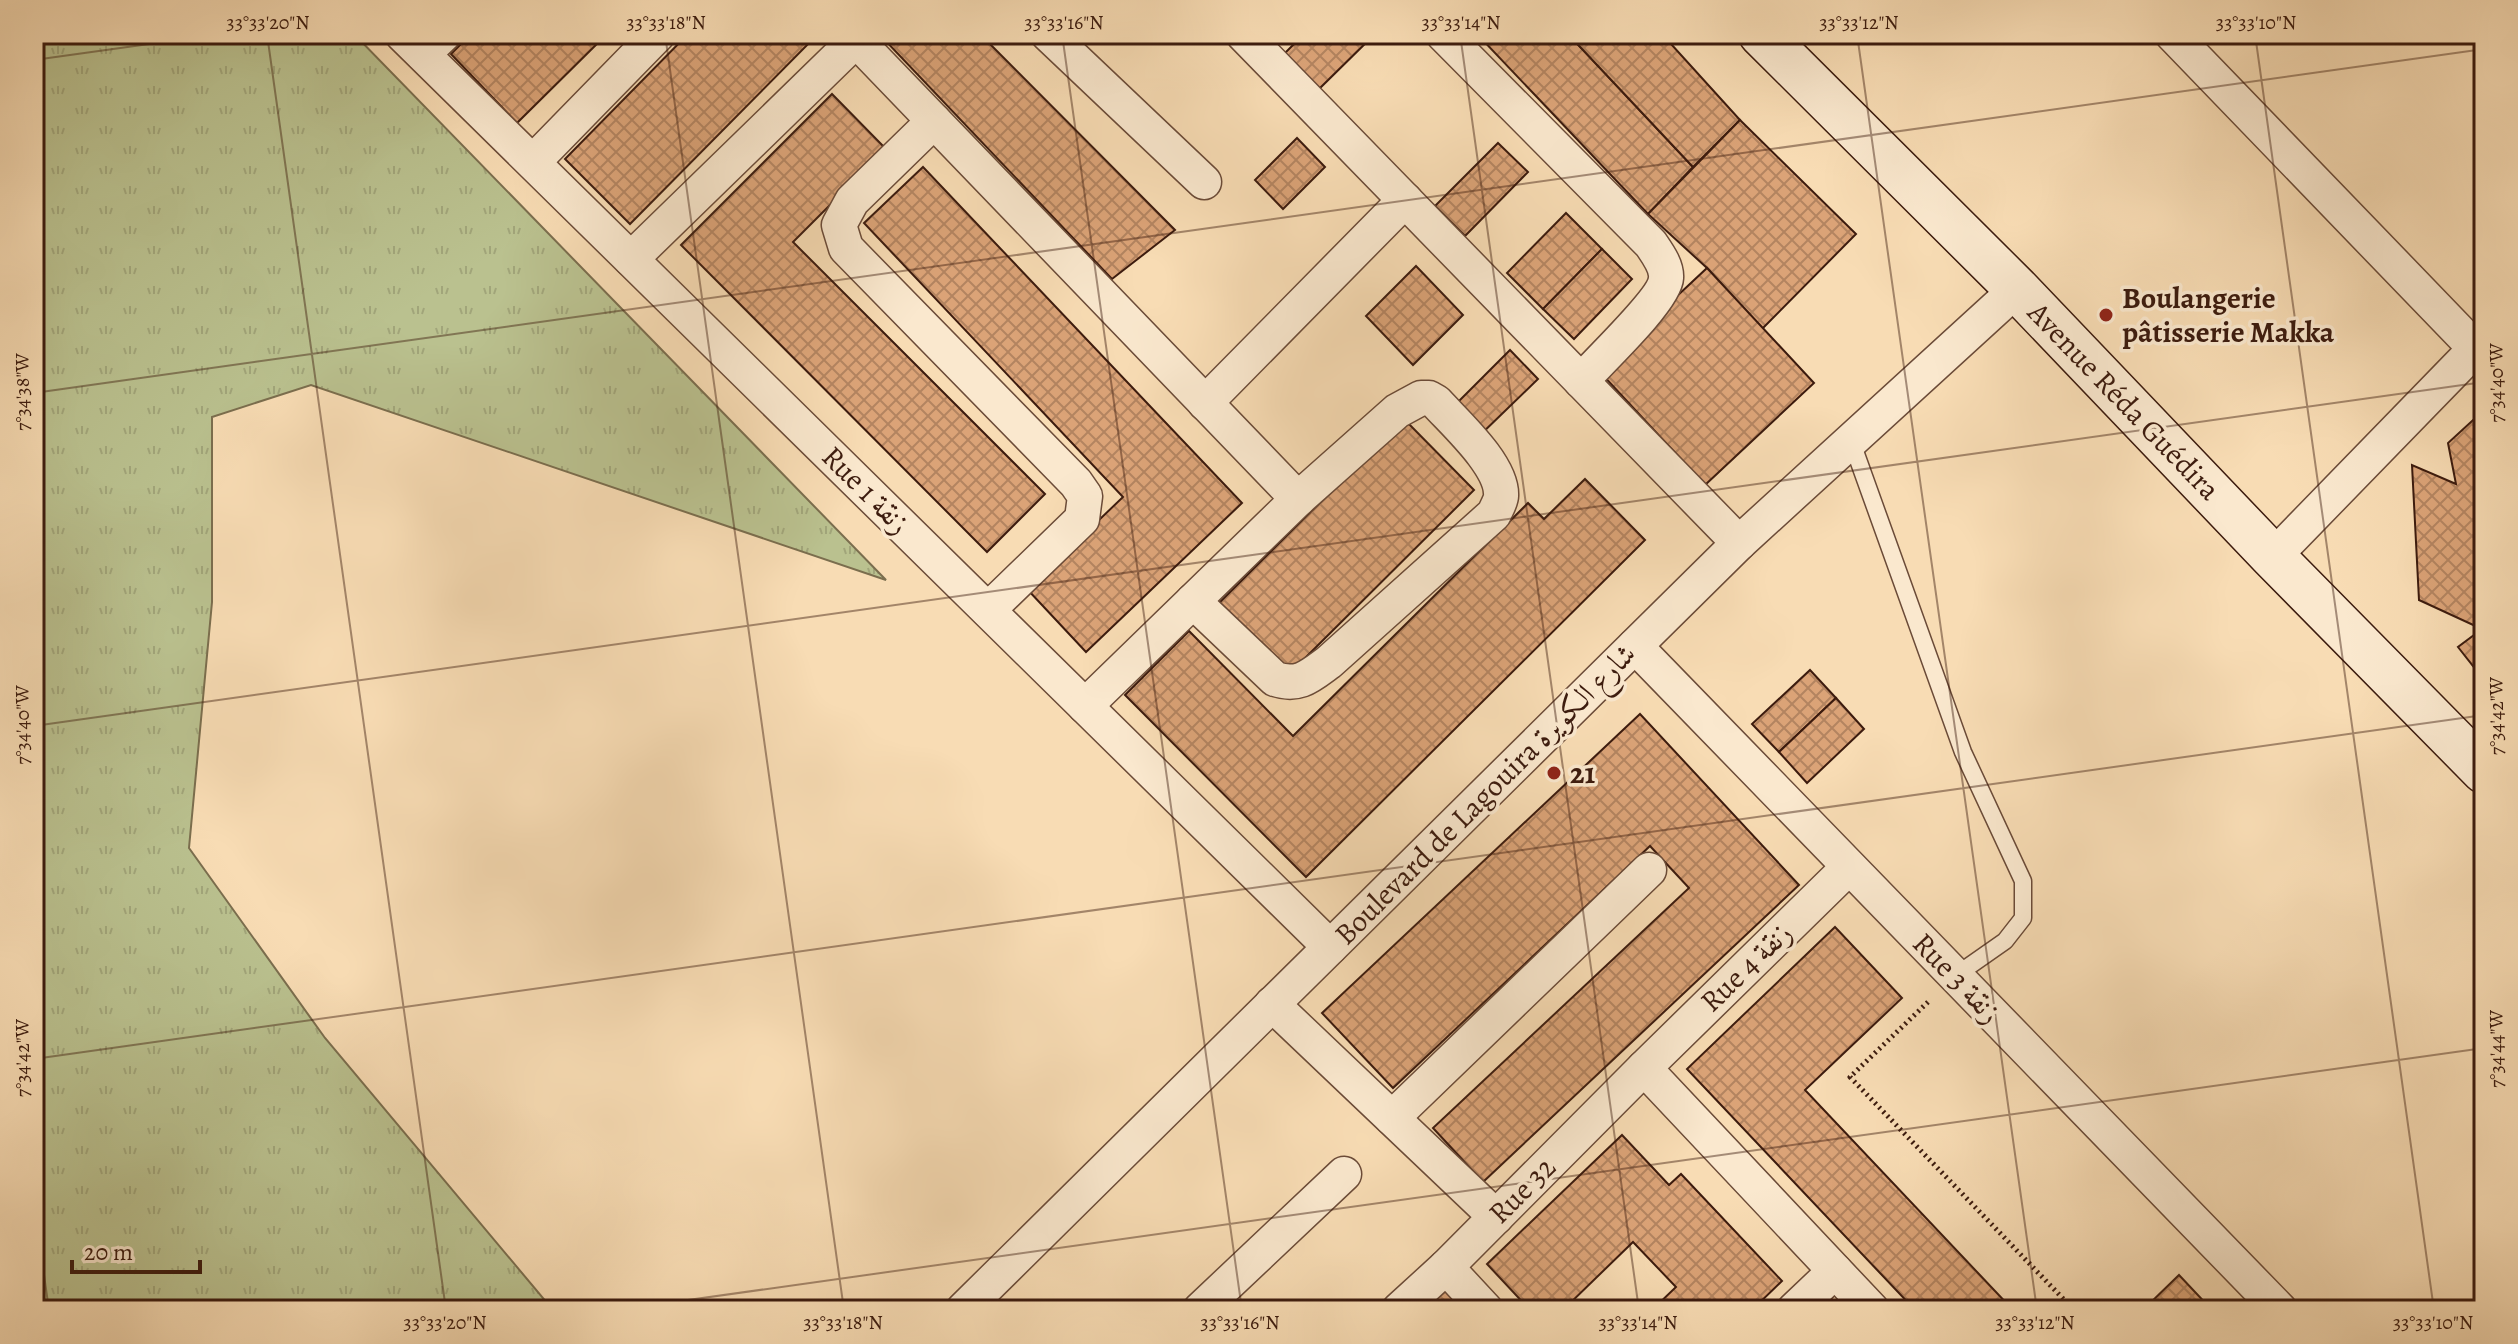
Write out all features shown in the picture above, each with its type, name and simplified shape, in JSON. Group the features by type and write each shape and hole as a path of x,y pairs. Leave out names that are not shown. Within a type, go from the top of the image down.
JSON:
{"street":[{"path":"533,162 658,34"},
{"path":"1048,34 1204,182"},
{"path":"1243,34 1739,543"},
{"path":"1443,34 1651,244 1661,260 1666,279 1658,298 1581,381"},
{"name":"Avenue Réda Guédira","path":"1761,34 2017,289 2273,557 2484,771"},
{"path":"2172,34 2480,344 2273,557"},
{"path":"631,259 859,37 934,121 1298,499"},
{"name":"Rue 1 زنقة","path":"423,41 533,162 1330,947"},
{"path":"934,121 852,201 839,225 846,248 1076,483 1085,496 1082,519 988,610"},
{"path":"1205,403 1405,200"},
{"name":"Boulevard de Lagouira شارع الكويرة","path":"963,1310 1739,543 2017,289"},
{"path":"1085,706 1193,601 1298,499 1397,411 1421,398 1436,402 1487,460 1497,476 1501,496 1494,514 1329,662 1304,680 1288,683 1275,679 1193,601"},
{"name":"Rue 3 زنقة","path":"1635,646 2279,1309"},
{"name":"Rue 4 زنقة","path":"1644,1068 1849,867"},
{"path":"1392,1118 1649,870"},
{"path":"1272,1004 1496,1217"},
{"path":"1644,1068 1872,1310"},
{"name":"Rue 32","path":"1399,1310 1446,1267 1644,1068"},
{"path":"1216,1305 1344,1174"},
{"path":"1446,1267 1486,1310"},
{"path":"1794,1310 1835,1271"}],"lane":[{"path":"1851,440 1963,752 2023,881 2023,918 2005,941 1955,976"}],"path":[{"path":"1955,976 1850,1077 2074,1310"}],"green space":[{"path":"34,34 354,34 886,580 311,385 212,417 212,602 189,848 325,1038 553,1310 34,1310"}],"building":[{"path":"471,34 607,34 517,123 451,54"},
{"path":"688,34 818,34 630,224 565,159"},
{"path":"980,34 1175,230 1112,279 880,35"},
{"path":"1304,34 1375,34 1317,91 1282,56"},
{"path":"1477,34 1568,34 1693,167 1648,214"},
{"path":"1568,34 1662,34 1740,120 1693,167"},
{"path":"832,94 886,149 793,242 1045,494 987,552 681,245"},
{"path":"1740,120 1856,234 1762,329 1707,268 1648,214"},
{"path":"1297,138 1325,167 1283,209 1255,180"},
{"path":"1498,143 1528,172 1465,236 1435,206"},
{"path":"923,167 1242,503 1086,652 1027,589 1123,497 864,223"},
{"path":"1566,213 1602,249 1543,309 1507,273"},
{"path":"1602,249 1632,279 1574,339 1543,309"},
{"path":"1416,266 1463,315 1413,365 1366,316"},
{"path":"1707,268 1814,383 1705,485 1598,370"},
{"path":"1510,350 1538,379 1477,438 1449,411"},
{"path":"2484,410 2484,680 2458,647 2482,629 2419,600 2412,465 2456,484 2448,443"},
{"path":"1404,419 1474,490 1289,674 1219,603"},
{"path":"1585,479 1645,540 1306,877 1125,695 1189,631 1293,736 1528,503 1544,519"},
{"path":"1810,670 1836,698 1779,752 1752,724"},
{"path":"1836,698 1864,729 1807,783 1779,752"},
{"path":"1640,714 1799,885 1483,1182 1433,1128 1689,888 1650,846 1393,1088 1322,1013"},
{"path":"1835,927 1902,998 1805,1090 2013,1310 1915,1310 1687,1069"},
{"path":"1622,1135 1669,1185 1681,1174 1782,1281 1752,1310 1652,1310 1676,1287 1633,1242 1563,1310 1530,1310 1487,1264"},
{"path":"2179,1275 2212,1310 2149,1310 2146,1307"},
{"path":"1452,1279 1477,1310 1415,1310"}],"place":[{"name":"Boulangerie pâtisserie Makka","path":"2106,315"},
{"name":"21","path":"1554,773"}]}
